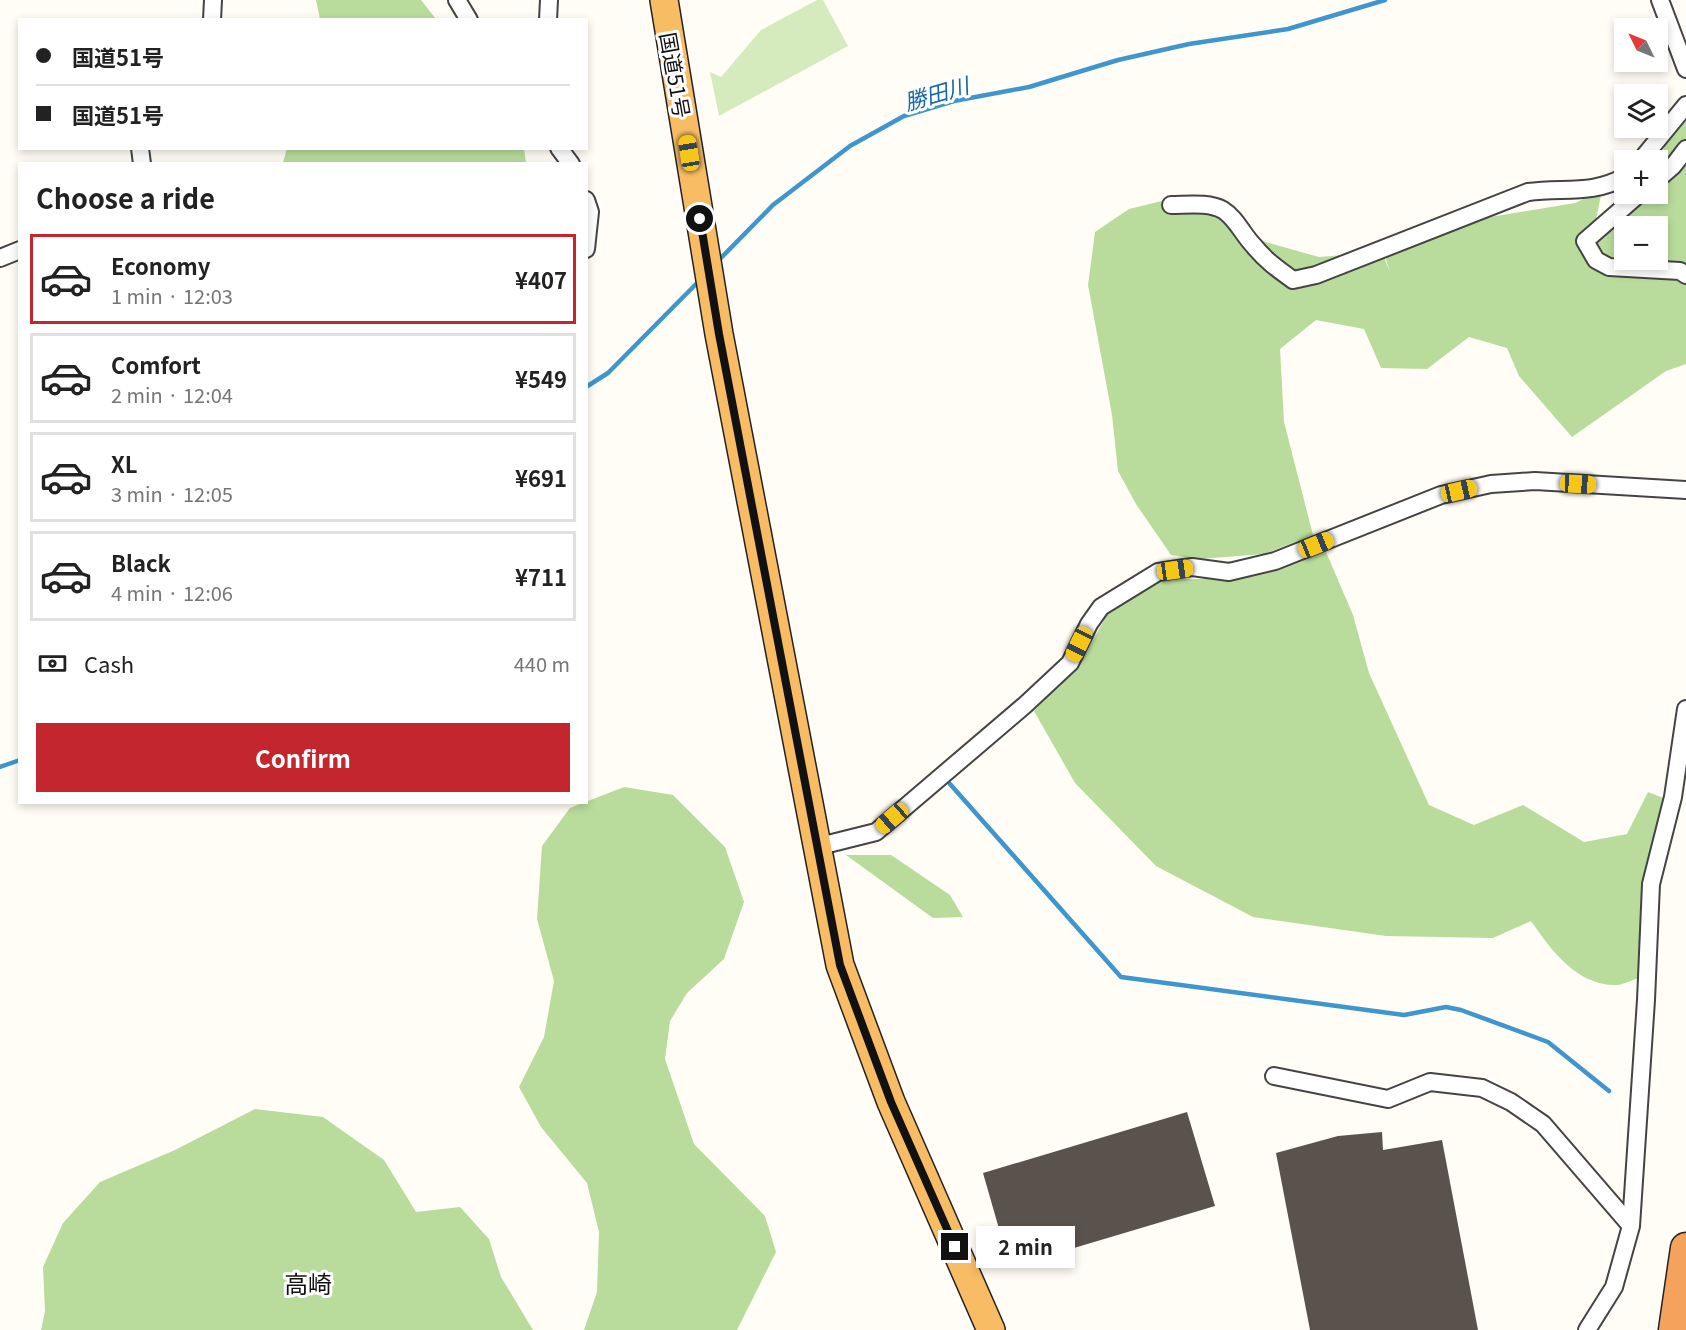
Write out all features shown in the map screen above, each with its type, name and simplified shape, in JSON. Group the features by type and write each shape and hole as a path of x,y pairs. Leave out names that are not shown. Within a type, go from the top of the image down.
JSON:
{"highway":[{"name":"国道51号","path":"664,0 721,346 840,965 891,1102 991,1330"},
{"path":"1674,1330 1686,1248"}],"street":[{"path":"212,18 213,0"},
{"path":"457,0 468,18"},
{"path":"548,18 549,0"},
{"path":"1660,0 1686,69"},
{"path":"1649,150 1686,105"},
{"path":"1668,170 1686,149"},
{"path":"1171,205 1207,206 1222,209 1232,218 1253,246 1275,268 1293,280 1316,275 1528,192 1548,189 1586,191 1614,183"},
{"path":"1628,204 1585,241 1596,260 1609,267 1680,272 1686,275"},
{"path":"588,206 590,212 588,230"},
{"path":"0,258 18,251"},
{"path":"816,847 876,832 1025,705 1070,663 1089,624 1101,607 1158,572 1192,567 1229,572 1275,561 1441,495 1491,484 1535,481 1686,490"},
{"path":"1587,1330 1614,1287 1631,1226 1651,885 1673,797 1686,709"},
{"path":"1274,1076 1388,1099 1430,1082 1482,1088 1511,1102 1544,1124 1631,1226"}],"green space":[{"path":"316,0 421,0 435,18 320,18"},
{"path":"817,0 823,0 848,46 719,116 710,72 721,77 761,30"},
{"path":"1686,108 1686,364 1666,371 1572,437 1519,376 1507,348 1469,337 1427,369 1381,368 1364,329 1316,320 1280,349 1284,422 1313,535 1264,554 1199,559 1171,555 1136,504 1118,471 1112,415 1088,285 1095,232 1129,209 1166,200 1217,212 1248,237 1319,257 1382,252 1390,272 1384,253 1466,221 1575,203 1602,190 1592,239 1614,220 1614,270 1668,270 1668,216 1618,216 1632,204 1668,204 1668,150 1664,150 1666,138 1668,138 1669,120"},
{"path":"286,150 524,150 526,162 283,162"},
{"path":"1326,552 1353,615 1369,673 1429,805 1474,825 1523,805 1584,842 1627,834 1648,792 1666,799 1641,977 1618,985 1590,980 1567,965 1557,955 1531,921 1493,938 1386,936 1253,917 1156,866 1075,783 1034,711 1084,657 1111,607 1163,579 1229,579"},
{"path":"624,787 673,795 725,847 744,902 724,959 687,993 670,1021 665,1059 694,1144 765,1216 776,1252 737,1330 584,1330 597,1292 599,1232 587,1183 541,1127 519,1087 544,1037 554,981 537,919 542,846 570,808 588,804 588,801"},
{"path":"846,855 891,855 950,895 963,917 933,918"},
{"path":"255,1109 323,1117 384,1160 416,1212 460,1207 489,1239 501,1277 533,1330 41,1330 45,1311 43,1267 63,1223 100,1182 175,1150"}],"building":[{"path":"1187,1112 1215,1206 1010,1267 983,1173"},
{"path":"1382,1132 1383,1150 1442,1140 1478,1330 1310,1330 1276,1153 1338,1136"}],"waterway":[{"name":"勝田川","path":"716,263 773,205 850,146 904,116 954,101 1029,87 1118,60 1189,44 1288,29 1385,0"},
{"name":"勝田川","path":"588,386 608,373 700,280"},
{"name":"勝田川","path":"0,767 18,761"},
{"path":"950,784 1121,977 1404,1015 1446,1007 1461,1010 1548,1042 1609,1091"}],"district":[{"name":"高崎","path":"308,1282"}],"route":[{"path":"700,219 719,334 840,965 891,1102 955,1247"}]}
